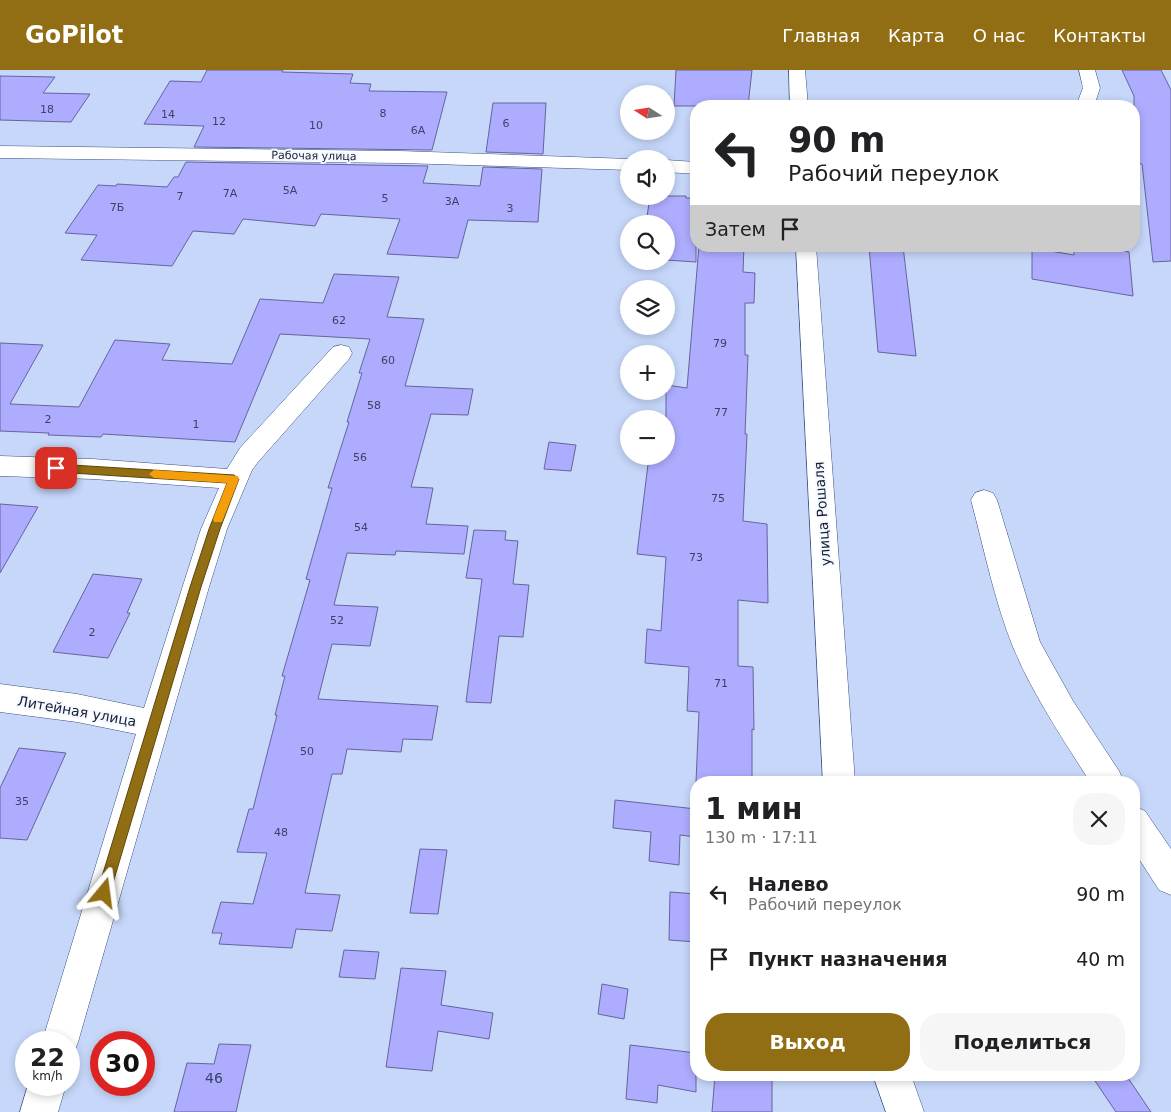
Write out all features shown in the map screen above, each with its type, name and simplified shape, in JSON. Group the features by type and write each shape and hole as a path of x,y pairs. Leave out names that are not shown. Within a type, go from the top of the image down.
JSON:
{"street":[{"path":"797,70 798,100"},
{"path":"1087,70 1092,85 1092,95 1089,100"},
{"name":"Рабочая улица","path":"0,152 400,157 620,164"},
{"path":"675,167 690,168"},
{"name":"улица Рошаля","path":"806,252 839,776"},
{"path":"63,1031 153,724 212,537 234,479 249,455 341,353"},
{"path":"0,466 234,479"},
{"path":"984,500 1017,618 1027,646 1062,711 1104,776"},
{"name":"Литейная улица","path":"0,698 77,708 153,724"},
{"path":"1140,831 1171,878"},
{"path":"894,1081 905,1112"},
{"path":"39,1112 44,1096"}],"building":[{"path":"207,70 283,70 282,72 353,74 350,83 371,84 369,91 447,92 432,150 194,147 204,126 144,124 170,81 201,82"},
{"path":"676,70 752,70 749,100 690,100 690,106 675,106"},
{"path":"1122,70 1161,70 1171,90 1171,261 1153,262 1142,164 1140,164 1140,100 1134,100"},
{"path":"0,76 55,77 43,93 90,94 71,122 0,120"},
{"path":"493,103 546,103 543,154 486,152"},
{"path":"186,162 428,166 423,183 480,186 483,167 542,169 538,222 468,220 458,258 387,254 400,219 321,214 315,226 243,219 234,234 193,231 172,266 81,260 97,235 65,233 98,185 116,186 117,184 167,187 174,177 178,177"},
{"path":"675,196 690,198 690,252 696,252 696,262 675,261 675,215 647,215 649,205 675,205"},
{"path":"698,252 744,252 743,272 755,273 754,303 745,303 745,355 748,355 743,521 767,524 768,603 738,600 738,666 753,667 754,730 752,729 752,776 696,776 699,712 687,711 689,667 645,663 647,629 661,631 666,557 637,554 648,465 675,465 675,410 666,410 666,400 675,400 675,386 687,388"},
{"path":"870,252 904,252 916,356 878,352"},
{"path":"1032,252 1056,252 1074,255 1074,252 1129,252 1133,296 1032,279"},
{"path":"334,274 399,277 387,317 424,319 405,386 473,389 468,415 431,414 411,487 433,488 426,524 468,526 464,554 396,551 395,555 347,553 334,605 378,607 370,646 332,644 318,699 438,706 432,740 403,739 401,752 347,749 342,774 332,774 305,893 340,895 332,931 296,929 292,948 219,944 222,933 212,933 221,902 253,904 267,853 237,852 249,809 253,809 277,715 275,715 285,676 282,676 310,580 306,579 332,488 328,488 349,422 347,422 362,373 359,373 370,339 280,334 235,442 103,434 101,437 0,431 0,343 43,345 10,404 79,407 115,340 170,344 162,360 232,364 260,299 323,303"},
{"path":"549,442 576,445 571,471 544,469"},
{"path":"0,504 38,507 0,573"},
{"path":"474,530 506,531 505,540 518,541 513,584 529,585 523,637 499,636 491,703 466,702 482,579 466,578"},
{"path":"93,574 142,579 127,613 130,613 108,658 53,652"},
{"path":"19,748 66,753 27,840 0,838 0,788"},
{"path":"615,800 690,808 690,836 680,835 679,865 649,861 651,832 613,828"},
{"path":"420,849 447,850 438,914 410,913"},
{"path":"670,892 690,894 690,942 669,940"},
{"path":"344,950 379,952 375,979 339,977"},
{"path":"401,968 446,971 441,1005 493,1013 489,1039 438,1031 432,1071 386,1067"},
{"path":"602,984 628,989 624,1019 598,1014"},
{"path":"219,1044 251,1045 236,1112 174,1112 187,1063 214,1064"},
{"path":"630,1045 690,1052 690,1081 696,1081 696,1092 658,1085 657,1103 626,1099"},
{"path":"715,1081 772,1081 772,1112 712,1112"},
{"path":"1095,1081 1130,1081 1151,1112 1116,1112"}],"slow traffic":[{"path":"154,474 234,479 218,519"}],"route":[{"path":"56,468 234,479 214,529 195,587 104,893"}]}
